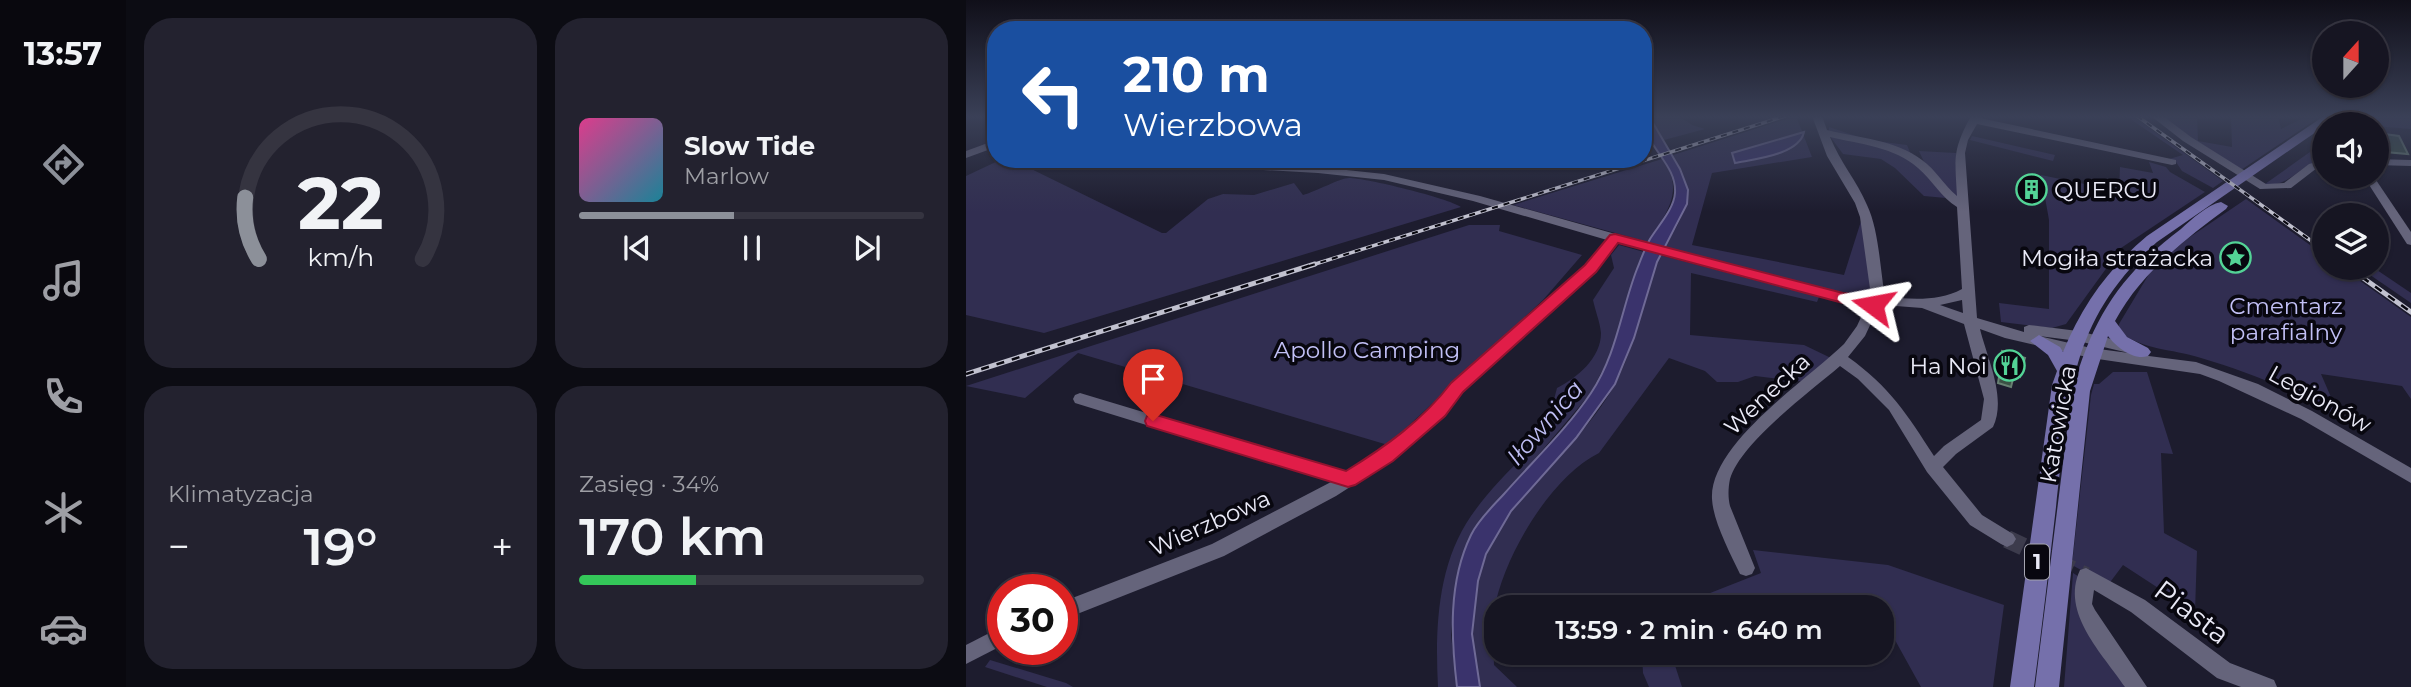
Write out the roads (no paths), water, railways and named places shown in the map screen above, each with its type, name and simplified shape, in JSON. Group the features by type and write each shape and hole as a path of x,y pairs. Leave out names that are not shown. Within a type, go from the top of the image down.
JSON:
{"main road":[{"name":"Katowicka","path":"2047,687 2084,344 2098,298 2118,271 2142,247 2202,212 2292,148"},
{"name":"Katowicka","path":"2265,169 2300,148"},
{"name":"Katowicka","path":"2022,687 2053,437 2065,370 2146,264 2202,212"},
{"path":"2105,321 2121,341 2142,352"},
{"path":"2039,341 2054,351 2065,370"}],"street":[{"path":"1829,148 1861,203 1866,217 1876,302"},
{"path":"1886,148 1918,162 1954,201 1964,206"},
{"path":"1933,467 1950,450 1988,423 1991,411 1968,291 1962,148"},
{"path":"2110,148 2172,162"},
{"path":"2201,148 2264,187 2287,186 2312,167"},
{"path":"969,152 987,152"},
{"path":"2389,162 2411,163"},
{"path":"1282,168 1384,177 1419,185 1843,298 1923,304 1955,298 1968,291"},
{"path":"2377,189 2411,241"},
{"name":"Wierzbowa","path":"1078,605 1219,550 1276,522 1386,455 1439,411 1457,387 1590,268 1615,238"},
{"name":"Wenecka","path":"1746,568 1720,498 1720,481 1730,460 1751,436 1839,358 1855,340 1876,302"},
{"path":"1923,304 1973,320"},
{"name":"Legionów","path":"1973,320 2203,369"},
{"name":"Legionów","path":"1973,320 2005,333 2039,341 2142,352 2241,382 2411,476"},
{"path":"1839,358 1863,375 1894,406 1933,467 1976,520 2007,540"},
{"path":"1080,399 1348,480"},
{"name":"Piasta","path":"2137,687 2088,616 2083,604 2086,576 2138,606 2224,671 2267,687"},
{"path":"966,655 987,644"}],"tunnel":[{"path":"2007,539 2086,576"}],"railway":[{"path":"1652,158 1683,148"},
{"path":"2182,148 2312,241"},
{"path":"1309,266 1620,168"},
{"path":"966,374 1315,264"},
{"path":"2366,280 2411,312"}],"place":[{"name":"QUERCU","path":"2031,190"},
{"name":"Mogiła strażacka","path":"2236,258"},
{"name":"Ha Noi","path":"2010,366"}],"park label":[{"name":"Cmentarz parafialny","path":"2286,319"},
{"name":"Apollo Camping","path":"1367,350"}],"water label":[{"name":"Iłownica","path":"1545,423"}]}
